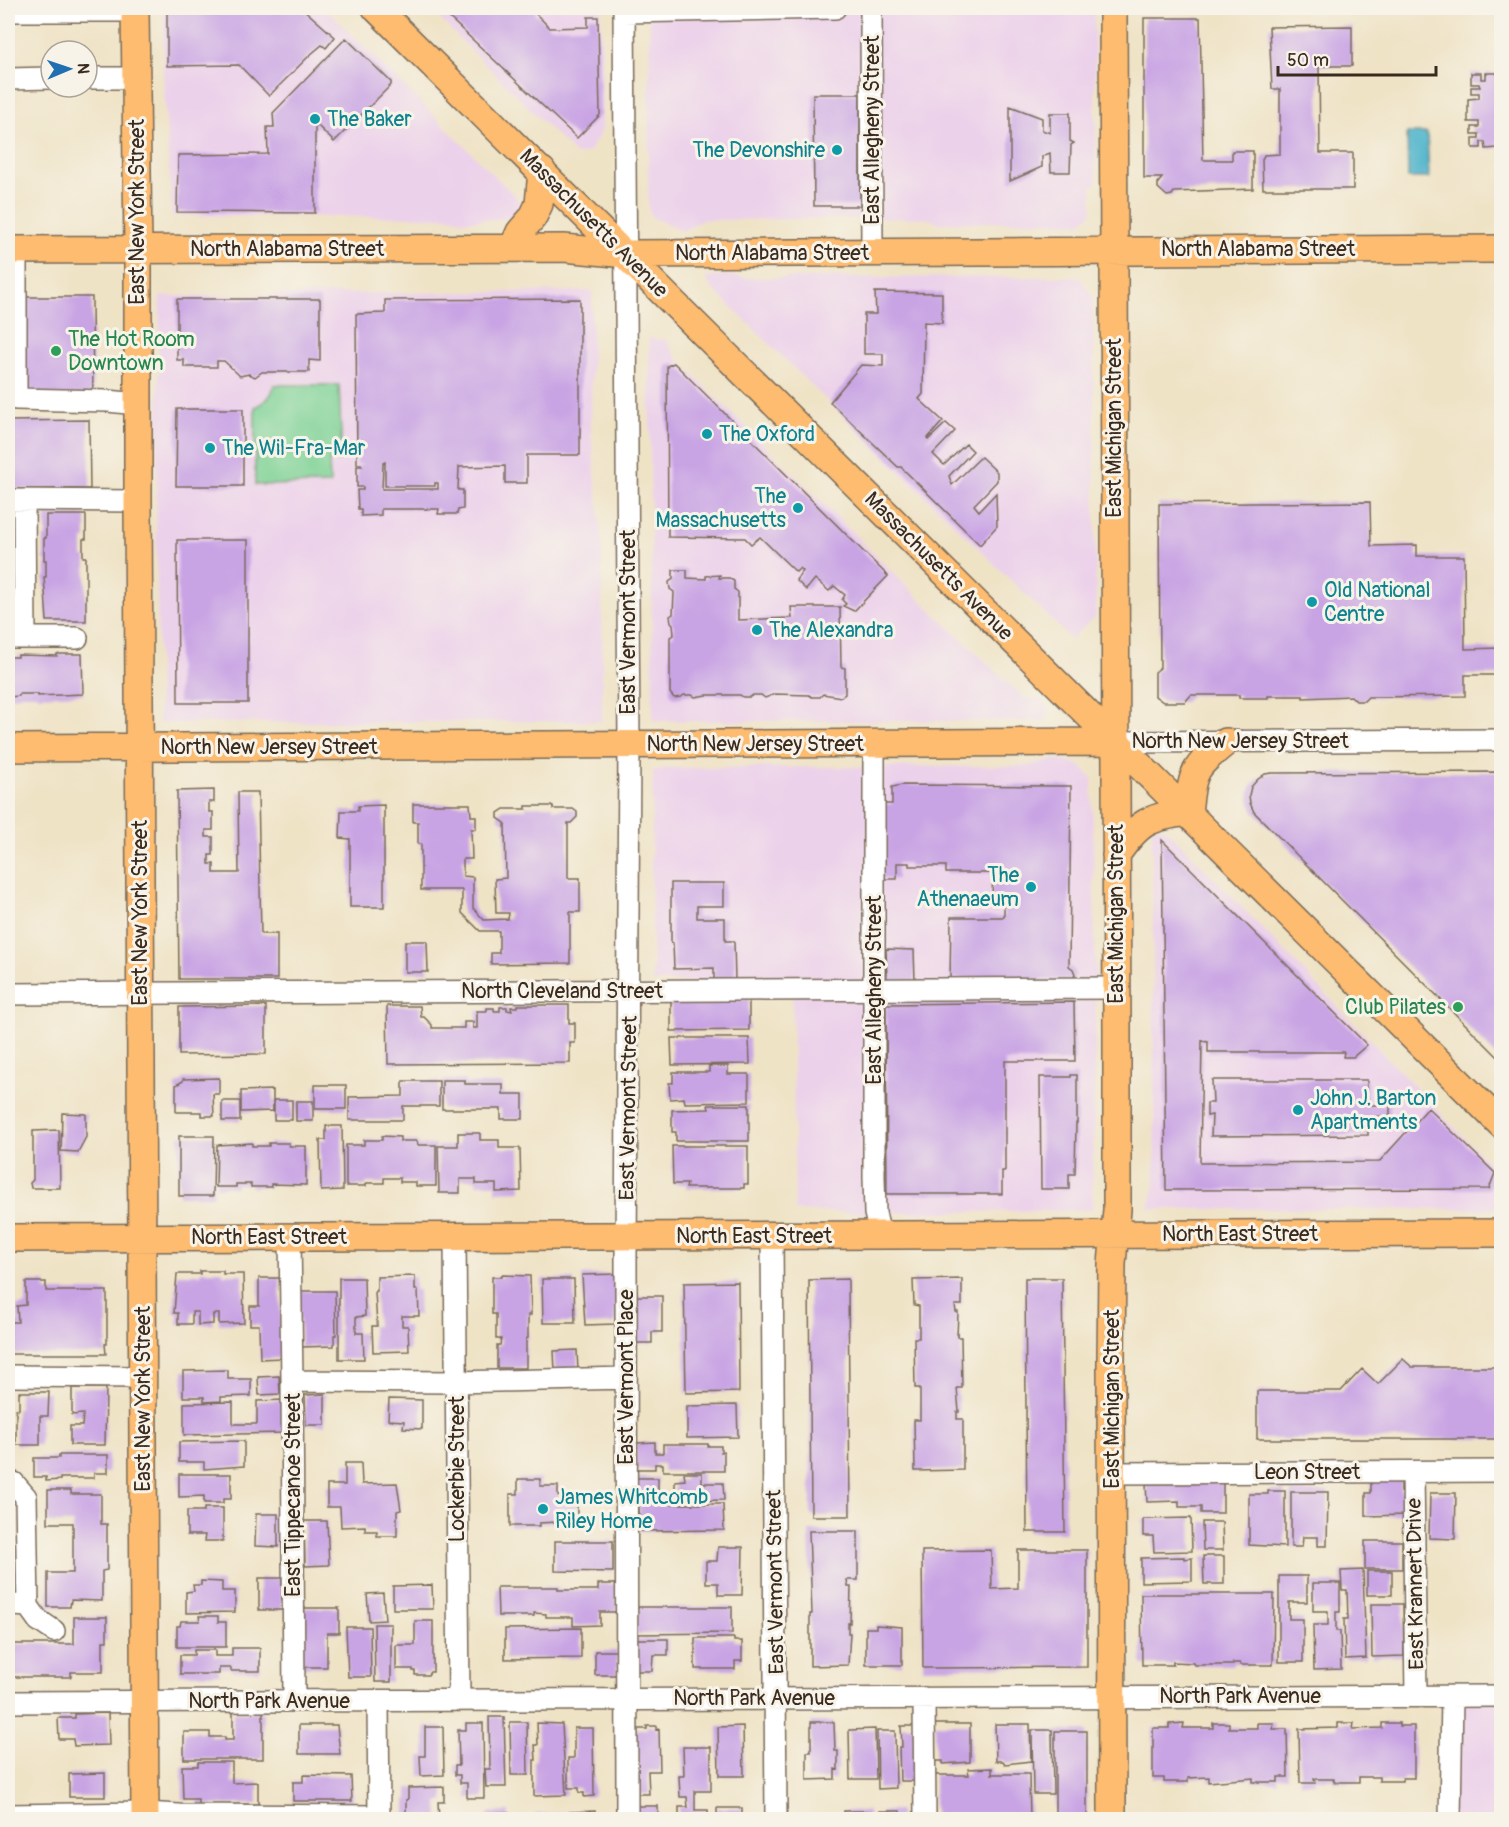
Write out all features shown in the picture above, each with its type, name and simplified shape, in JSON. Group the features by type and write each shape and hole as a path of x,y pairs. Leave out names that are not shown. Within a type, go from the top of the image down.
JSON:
{"main road":[{"name":"Massachusetts Avenue","path":"376,8 1502,1125"},
{"name":"East Michigan Street","path":"1112,1820 1112,1285 1115,1234 1116,988 1113,8"},
{"name":"East New York Street","path":"135,9 146,1816"},
{"path":"513,248 520,232 533,217 539,204 542,171"},
{"name":"North Alabama Street","path":"12,250 564,248 626,254 1502,249"},
{"name":"North New Jersey Street","path":"8,748 1116,742"},
{"path":"1116,855 1126,840 1148,820 1188,812 1189,792 1194,772 1226,742"},
{"name":"North East Street","path":"8,1238 1502,1233"}],"street":[{"path":"624,10 835,8"},
{"name":"East Allegheny Street","path":"872,8 872,252"},
{"path":"8,11 135,9"},
{"name":"East Vermont Street","path":"624,10 629,745 626,1236"},
{"path":"8,79 39,78"},
{"path":"99,78 136,78"},
{"path":"12,250 16,399 108,401 137,404"},
{"path":"77,638 16,638 16,500 138,501"},
{"name":"North New Jersey Street","path":"1116,742 1502,740"},
{"name":"East Allegheny Street","path":"874,744 874,1184 875,1213 880,1235"},
{"name":"North Cleveland Street","path":"8,994 1116,988"},
{"name":"East Vermont Place","path":"626,1236 627,1820"},
{"name":"East Vermont Street","path":"772,1236 776,1820"},
{"path":"291,1237 292,1381"},
{"name":"Lockerbie Street","path":"455,1237 459,1700"},
{"path":"8,1376 142,1377"},
{"name":"East Tippecanoe Street","path":"294,1701 292,1381 456,1382 626,1378"},
{"name":"Leon Street","path":"1112,1473 1502,1471"},
{"name":"East Krannert Drive","path":"1413,1472 1416,1696"},
{"path":"8,1483 14,1483 26,1497 18,1607 54,1631"},
{"path":"1450,1820 1452,1696"},
{"name":"North Park Avenue","path":"8,1702 1502,1696"},
{"path":"924,1698 925,1820"},
{"path":"8,1815 379,1818 378,1701"}],"shaded area":[{"path":"164,8 325,8 516,197 527,213 533,217 465,221 450,217 172,216 163,74"},
{"path":"429,8 601,8 602,130 589,152 576,155"},
{"path":"650,8 1094,8 1096,185 1092,185 1092,213 1080,223 1042,221 938,223 920,218 702,220 683,231 653,218 649,212 648,198"},
{"path":"726,275 745,278 1071,277 1081,279 1093,297 1096,616 1071,639 712,288 705,278"},
{"path":"592,291 591,433 602,543 602,721 159,723 156,525 160,296"},
{"path":"649,338 665,339 679,361 938,617 1024,698 1042,699 1050,712 1043,721 653,721"},
{"path":"1058,759 1079,765 1092,778 1096,988 1092,1210 875,1213 795,1211 792,982 653,982 651,867 653,771 667,768 1026,766"},
{"path":"1152,827 1162,827 1172,835 1501,1176 1502,1203 1496,1209 1149,1209 1155,1185"},
{"path":"1452,1696 1501,1696 1501,1819 1450,1820"}],"green space":[{"path":"274,385 339,385 342,460 329,460 330,484 255,485 255,407 268,399"}],"water":[{"path":"1407,133 1427,133 1429,178 1408,178"}],"building":[{"path":"167,8 302,8 335,37 326,48 322,45 310,55 269,96 239,65 167,66"},
{"path":"439,8 535,8 535,13 550,28 588,27 588,17 598,17 600,115 577,138"},
{"path":"1144,18 1200,18 1203,160 1232,160 1232,151 1253,151 1253,189 1174,192 1167,196 1158,188 1158,183 1162,178 1144,178"},
{"path":"1352,26 1352,66 1319,66 1320,153 1353,153 1353,189 1263,189 1262,160 1264,155 1280,154 1280,89 1272,89 1269,27"},
{"name":"The Baker","path":"346,38 391,82 391,85 334,142 318,126 315,128 315,213 177,212 178,155 268,154 267,127 274,127 273,113"},
{"path":"1471,73 1481,73 1481,79 1486,79 1486,73 1497,73 1498,79 1502,79 1502,141 1498,141 1498,148 1486,149 1485,142 1481,142 1481,148 1473,148 1473,138 1479,138 1479,134 1472,134 1472,127 1479,127 1479,122 1468,122 1468,99 1479,98 1479,93 1471,93 1471,87 1480,87 1479,84 1471,84"},
{"name":"The Devonshire","path":"813,94 860,94 860,206 814,206"},
{"path":"1010,106 1042,118 1042,130 1050,133 1050,113 1070,113 1070,141 1074,143 1071,145 1070,172 1051,172 1050,153 1042,156 1042,167 1010,181"},
{"path":"875,292 942,293 942,323 924,322 923,394 919,399 943,421 928,440 946,423 955,431 933,454 944,465 966,444 973,451 949,476 952,485 981,457 997,472 997,481 974,505 979,511 996,493 997,526 980,545 901,467 898,467 830,402 861,365 883,366 883,354 864,354 864,314 876,314"},
{"name":"The Hot Room Downtown","path":"16,297 92,297 93,399 20,395"},
{"path":"177,299 320,299 320,361 309,360 309,372 262,372 255,377 249,374 240,376 224,361 217,361 217,367 184,367 184,360 177,360"},
{"path":"580,299 580,455 527,455 527,483 505,483 505,466 459,467 458,490 463,490 463,509 458,510 457,514 438,514 439,509 381,509 381,515 361,516 361,509 358,509 357,490 363,490 363,487 357,487 357,466 362,466 357,464 356,314 385,313 385,300","holes":["385,462 385,486 435,486 435,483 438,483 438,489 382,489 383,463"]},
{"path":"674,363 888,576 854,611 843,606 846,604 842,600 845,595 834,586 829,591 815,579 806,590 796,580 803,571 800,568 796,572 760,537 751,544 745,538 668,537 667,366"},
{"name":"The Wil-Fra-Mar","path":"177,409 243,409 243,486 176,486"},
{"path":"89,420 90,489 8,489 8,421"},
{"name":"Old National Centre","path":"1370,502 1371,546 1417,545 1417,556 1464,556 1465,649 1502,648 1502,675 1465,675 1465,696 1368,697 1364,701 1356,701 1351,696 1239,698 1239,695 1191,695 1185,702 1163,702 1155,696 1155,672 1160,668 1159,504"},
{"path":"46,515 86,515 83,557 86,557 86,621 47,621 44,577 46,577 44,538 46,538"},
{"path":"177,540 248,540 248,703 178,703"},
{"name":"The Alexandra","path":"673,570 687,570 687,578 706,579 706,576 720,575 719,578 734,581 734,589 738,592 738,620 792,618 791,607 840,607 841,667 845,668 845,694 841,697 823,694 820,697 812,697 775,694 765,698 761,695 695,697 684,695 674,698 670,693 670,637 674,635 670,616 673,614 674,592 670,589 669,582 673,579"},
{"path":"57,654 82,654 83,694 38,696 38,694 19,694 19,696 8,697 8,657 57,656"},
{"path":"1502,772 1502,1061 1254,812 1249,795 1251,787 1257,780 1265,774 1272,773"},
{"name":"The Athenaeum","path":"902,785 1071,786 1069,966 1075,974 1073,980 950,978 951,917 1004,917 1004,896 992,896 993,873 946,873 946,866 909,866 909,863 897,863 897,879 879,879 877,804 892,804 892,787"},
{"path":"214,790 214,802 209,802 209,812 213,812 213,830 206,830 206,837 213,837 213,855 209,855 209,864 214,864 214,873 239,873 238,792 258,792 261,934 277,934 277,979 179,979 177,791"},
{"path":"413,804 470,804 471,816 476,816 476,829 471,829 472,859 463,859 463,876 473,877 473,908 484,920 508,919 509,913 496,913 495,879 506,878 505,823 498,818 498,813 504,809 526,809 526,806 553,806 553,809 573,809 577,812 577,817 568,823 568,878 580,878 580,912 570,912 570,963 491,964 491,953 499,953 499,931 480,931 462,913 462,890 421,890 421,844 418,844 418,822 413,822"},
{"path":"384,805 384,907 350,907 350,839 340,838 341,811 358,811 358,806"},
{"path":"1162,840 1367,1045 1353,1057 1343,1057 1344,1052 1208,1052 1208,1042 1202,1041 1200,1163 1379,1162 1428,1108 1495,1173 1489,1189 1166,1190"},
{"path":"671,883 724,883 724,906 697,906 697,918 725,918 725,941 734,941 735,980 714,981 714,968 674,969 673,943 671,942"},
{"path":"405,941 427,941 428,972 405,972"},
{"path":"886,949 914,950 915,981 887,981"},
{"path":"749,999 749,1030 671,1031 671,1000"},
{"path":"1074,1002 1075,1061 1005,1061 1005,1171 1002,1171 1002,1194 887,1194 886,1004"},
{"path":"518,1005 569,1005 569,1023 575,1023 575,1043 570,1043 570,1063 388,1064 387,1006 420,1006 421,1017 432,1025 432,1028 464,1028 464,1022 473,1022 473,1028 477,1028 477,1011 494,1008 494,1011 500,1011 500,1007 507,1007 507,1010 512,1011 511,1007 518,1007"},
{"path":"266,1006 266,1054 179,1055 179,1007"},
{"path":"8,1010 12,1010 12,1049 8,1049"},
{"path":"671,1038 749,1038 750,1064 672,1065"},
{"path":"709,1066 728,1066 728,1074 749,1074 749,1102 685,1103 684,1098 670,1099 669,1083 673,1083 673,1072 709,1072"},
{"path":"1071,1075 1077,1075 1075,1174 1069,1174 1069,1189 1041,1189 1040,1077 1071,1077"},
{"path":"219,1078 219,1094 213,1094 214,1116 202,1116 202,1112 176,1112 176,1085 183,1079"},
{"path":"442,1080 465,1080 465,1084 503,1084 503,1094 523,1094 523,1119 501,1119 501,1109 442,1109"},
{"name":"John J. Barton Apartments","path":"1212,1080 1367,1080 1367,1105 1390,1105 1390,1116 1368,1117 1368,1135 1211,1136 1212,1115 1207,1116 1207,1103 1213,1103"},
{"path":"403,1081 439,1081 439,1106 403,1106 403,1120 349,1120 349,1097 403,1096"},
{"path":"315,1085 346,1085 346,1109 315,1109"},
{"path":"273,1090 273,1111 241,1112 241,1091"},
{"path":"274,1100 292,1100 292,1120 274,1120"},
{"path":"222,1101 240,1101 240,1121 222,1121"},
{"path":"296,1101 313,1101 313,1121 296,1121"},
{"path":"708,1105 749,1105 749,1141 676,1141 676,1132 672,1132 672,1110 709,1109"},
{"path":"62,1113 86,1114 86,1137 78,1152 61,1151"},
{"path":"326,1126 342,1126 343,1190 321,1191 320,1140 326,1140"},
{"path":"59,1130 60,1188 31,1188 33,1131"},
{"path":"458,1133 480,1133 480,1140 499,1140 499,1148 520,1148 521,1191 496,1192 496,1184 476,1184 476,1179 460,1179 460,1193 439,1193 438,1146 458,1146"},
{"path":"179,1136 214,1136 213,1196 179,1196"},
{"path":"382,1136 400,1137 400,1141 417,1141 418,1145 436,1145 436,1186 416,1186 416,1182 400,1182 400,1178 384,1178 384,1183 346,1186 346,1145 364,1145 364,1140 382,1140"},
{"path":"252,1143 252,1146 289,1143 289,1146 306,1146 306,1185 271,1184 271,1187 251,1187 251,1184 236,1184 236,1187 216,1187 217,1145"},
{"path":"672,1146 748,1146 748,1184 744,1184 744,1188 686,1188 687,1184 673,1184"},
{"path":"200,1271 243,1274 244,1323 219,1324 219,1314 213,1314 213,1324 198,1325 198,1312 192,1312 192,1324 178,1324 178,1313 174,1313 177,1274 200,1274"},
{"path":"618,1274 615,1324 585,1325 582,1275"},
{"path":"502,1275 530,1276 531,1315 528,1315 526,1368 497,1368 497,1345 500,1345 501,1339 496,1339 496,1314 492,1314 492,1277 502,1277"},
{"path":"415,1276 419,1316 402,1316 402,1326 408,1326 409,1351 373,1352 372,1326 377,1326 375,1292 377,1291 377,1277"},
{"path":"259,1278 280,1278 282,1358 260,1359 259,1325 250,1325 250,1306 259,1306"},
{"path":"339,1278 364,1278 365,1316 356,1317 356,1333 363,1333 364,1359 339,1359"},
{"path":"1025,1278 1062,1278 1065,1532 1027,1532"},
{"path":"542,1279 574,1279 575,1323 543,1323"},
{"path":"848,1279 850,1516 811,1516 809,1280"},
{"path":"962,1279 962,1305 955,1305 956,1312 958,1312 957,1337 961,1337 962,1388 957,1388 959,1412 957,1412 957,1419 963,1419 963,1470 915,1471 914,1420 920,1420 920,1388 915,1388 914,1338 919,1338 919,1306 914,1305 913,1280"},
{"path":"26,1282 46,1282 46,1291 107,1291 106,1354 8,1354 8,1322 18,1322 17,1306 26,1305"},
{"path":"738,1282 739,1392 686,1393 684,1283"},
{"path":"298,1291 335,1291 334,1346 301,1347"},
{"path":"633,1296 662,1296 662,1332 652,1332 652,1343 632,1343"},
{"path":"577,1350 578,1371 555,1372 554,1351"},
{"path":"1403,1359 1412,1367 1502,1367 1502,1439 1257,1439 1257,1391 1341,1391 1362,1369 1378,1384"},
{"path":"228,1370 228,1379 251,1379 251,1396 221,1397 221,1401 204,1402 204,1397 183,1397 183,1371"},
{"path":"279,1376 280,1394 259,1395 258,1377"},
{"path":"72,1388 106,1388 105,1445 70,1445 70,1426 82,1426 83,1414 72,1415"},
{"path":"19,1392 49,1392 48,1416 40,1416 40,1445 16,1445 16,1409 19,1409"},
{"path":"325,1394 325,1425 306,1425 305,1395"},
{"path":"389,1399 422,1400 422,1429 403,1428 404,1421 388,1420"},
{"path":"284,1400 285,1433 184,1435 184,1403 233,1402 233,1424 257,1424 257,1401"},
{"path":"737,1405 738,1437 687,1438 687,1406"},
{"path":"244,1441 244,1466 204,1469 204,1462 179,1462 179,1442"},
{"path":"655,1442 655,1453 663,1453 663,1444 721,1446 721,1452 724,1451 724,1471 663,1471 663,1464 655,1464 655,1469 636,1469 636,1443"},
{"path":"59,1455 108,1455 108,1473 94,1473 94,1478 60,1478 60,1480 46,1481 46,1477 34,1477 34,1458 59,1458"},
{"path":"345,1463 361,1463 362,1484 397,1483 401,1510 397,1511 397,1536 377,1536 377,1531 365,1531 365,1526 341,1527 340,1507 327,1507 327,1485 345,1485"},
{"path":"684,1473 702,1473 702,1483 723,1483 724,1500 685,1501 685,1498 675,1498 675,1481 685,1480"},
{"path":"179,1474 231,1474 231,1499 223,1499 223,1503 204,1503 204,1496 179,1497"},
{"path":"1401,1477 1401,1492 1407,1492 1407,1515 1366,1516 1366,1493 1371,1493 1371,1478"},
{"path":"637,1478 658,1478 658,1501 637,1501"},
{"name":"James Whitcomb Riley Home","path":"518,1479 540,1479 540,1486 558,1486 558,1496 577,1496 577,1521 539,1523 539,1526 510,1526 510,1494 518,1494"},
{"path":"1223,1483 1223,1513 1201,1513 1201,1507 1179,1507 1179,1501 1147,1502 1146,1484"},
{"path":"48,1490 71,1490 71,1494 101,1494 101,1524 107,1524 107,1570 102,1571 102,1601 71,1600 70,1607 48,1607 48,1573 73,1573 73,1523 48,1523"},
{"path":"1268,1491 1285,1491 1285,1547 1249,1545 1249,1494 1268,1494"},
{"path":"1291,1492 1328,1492 1327,1546 1318,1546 1318,1537 1303,1537 1302,1547 1291,1547"},
{"path":"1430,1493 1456,1493 1455,1539 1429,1538"},
{"path":"8,1495 16,1495 16,1560 22,1559 22,1574 8,1574"},
{"path":"639,1504 723,1504 724,1530 639,1531"},
{"path":"204,1508 223,1508 223,1541 204,1541 205,1535 187,1535 187,1511 204,1511"},
{"path":"256,1514 278,1514 278,1547 255,1546"},
{"path":"1191,1518 1192,1551 1154,1552 1153,1536 1143,1536 1143,1519"},
{"path":"304,1521 327,1521 329,1565 305,1566"},
{"path":"1202,1522 1222,1522 1223,1550 1203,1550"},
{"path":"809,1531 858,1531 858,1580 847,1580 848,1587 851,1587 848,1665 810,1666 810,1614 812,1614"},
{"path":"555,1541 613,1541 613,1572 555,1571"},
{"path":"1365,1541 1402,1541 1402,1569 1365,1569"},
{"path":"718,1547 743,1547 742,1595 718,1595 718,1583 706,1583 706,1561 717,1561"},
{"path":"991,1550 992,1589 1018,1588 1018,1550 1087,1550 1087,1667 923,1668 922,1551"},
{"path":"1203,1556 1224,1556 1224,1584 1204,1584"},
{"path":"1184,1557 1184,1559 1192,1558 1192,1581 1141,1582 1141,1558"},
{"path":"1363,1570 1366,1658 1345,1659 1344,1619 1348,1619 1347,1590 1342,1590 1341,1571"},
{"path":"1367,1571 1392,1571 1392,1595 1367,1595"},
{"path":"1279,1576 1307,1576 1307,1602 1289,1602 1289,1619 1303,1619 1303,1662 1279,1662"},
{"path":"259,1578 282,1578 282,1610 259,1610"},
{"path":"201,1581 222,1582 222,1591 235,1591 235,1612 186,1613 186,1592 194,1591 193,1585 201,1585"},
{"path":"1313,1583 1340,1583 1340,1612 1336,1612 1336,1631 1340,1631 1341,1669 1314,1670 1313,1625 1328,1625 1328,1611 1313,1611"},
{"path":"598,1584 617,1584 617,1612 600,1612 600,1625 573,1626 573,1617 546,1617 546,1614 498,1616 497,1587 558,1587 558,1590 598,1590"},
{"path":"432,1585 433,1609 393,1609 393,1586"},
{"path":"383,1593 385,1620 369,1621 367,1594"},
{"path":"1141,1594 1274,1594 1273,1665 1233,1663 1233,1665 1194,1665 1193,1663 1173,1662 1173,1665 1142,1665"},
{"path":"1371,1604 1403,1604 1404,1656 1372,1657"},
{"path":"635,1607 732,1607 732,1633 636,1634"},
{"path":"300,1608 339,1608 339,1633 327,1633 327,1667 299,1667"},
{"path":"199,1616 218,1616 218,1622 226,1622 226,1647 177,1647 177,1626 180,1626 181,1621 200,1621"},
{"path":"74,1617 107,1617 107,1641 103,1641 103,1672 71,1672 71,1677 9,1677 9,1644 74,1644"},
{"path":"415,1621 433,1621 433,1672 428,1675 415,1675 413,1669 396,1669 396,1645 415,1645"},
{"path":"374,1624 391,1624 391,1682 375,1682"},
{"path":"876,1625 902,1627 902,1665 866,1665 866,1628 876,1628"},
{"path":"346,1627 370,1627 371,1677 348,1677"},
{"path":"581,1628 581,1658 505,1659 505,1629"},
{"path":"695,1638 734,1638 734,1641 742,1641 742,1661 735,1661 735,1669 695,1669"},
{"path":"634,1639 668,1639 668,1655 653,1655 652,1671 633,1671"},
{"path":"232,1648 260,1648 260,1671 231,1671 231,1668 219,1668 219,1674 180,1674 180,1655 194,1655 194,1650 215,1650 215,1656 232,1656"},
{"path":"595,1651 617,1651 617,1675 595,1675"},
{"path":"233,1712 263,1712 263,1759 184,1759 184,1732 210,1732 210,1737 225,1737 225,1740 233,1740"},
{"path":"108,1713 109,1745 74,1746 73,1739 59,1739 58,1718 75,1718 75,1714"},
{"path":"489,1717 504,1717 506,1787 486,1787 485,1769 490,1769"},
{"path":"510,1722 527,1722 528,1775 511,1775"},
{"path":"811,1722 834,1722 835,1751 838,1751 838,1770 835,1769 835,1779 807,1780 807,1752 811,1752"},
{"path":"466,1723 483,1723 484,1798 467,1798 467,1783 460,1783 460,1775 455,1775 455,1765 459,1765 458,1730 466,1730"},
{"path":"537,1723 562,1724 566,1795 534,1796 535,1745 538,1745"},
{"path":"1184,1723 1183,1728 1213,1728 1213,1723 1229,1723 1229,1728 1257,1728 1257,1723 1274,1723 1273,1729 1287,1729 1288,1777 1278,1777 1278,1782 1253,1782 1253,1778 1209,1782 1209,1777 1188,1778 1188,1782 1164,1782 1164,1778 1153,1778 1153,1728 1169,1728 1169,1724"},
{"path":"1338,1723 1354,1723 1353,1729 1382,1728 1382,1723 1414,1726 1414,1778 1403,1778 1403,1781 1379,1781 1379,1777 1359,1777 1359,1782 1314,1779 1315,1783 1300,1783 1299,1729 1338,1728"},
{"path":"935,1724 970,1724 970,1762 943,1764 943,1761 935,1761"},
{"path":"995,1724 1030,1724 1031,1761 1005,1764 1003,1761 996,1761"},
{"path":"299,1725 337,1725 340,1754 299,1754"},
{"path":"647,1726 656,1726 656,1730 659,1729 660,1771 648,1771 649,1794 635,1794 633,1729 647,1729"},
{"path":"743,1726 744,1776 719,1776 718,1727"},
{"path":"901,1726 918,1726 920,1781 900,1781"},
{"path":"425,1727 443,1727 444,1775 421,1776 420,1756 425,1756"},
{"path":"574,1728 593,1728 594,1796 584,1797 584,1793 579,1793 579,1788 568,1788 568,1758 574,1758"},
{"path":"875,1729 876,1779 850,1779 849,1730"},
{"path":"1032,1730 1052,1730 1053,1794 1033,1794"},
{"path":"877,1731 895,1731 896,1788 878,1789"},
{"path":"1055,1731 1087,1731 1087,1820 1055,1820"},
{"path":"683,1747 711,1747 711,1791 695,1791 695,1810 708,1810 708,1820 679,1820 679,1807 688,1807 687,1797 680,1797 679,1776 684,1776"},
{"path":"198,1762 232,1762 232,1783 258,1782 258,1804 198,1805 198,1799 183,1799 182,1766 198,1766"},
{"path":"992,1768 992,1774 1029,1774 1030,1820 934,1820 934,1775 969,1775 968,1769"},
{"path":"105,1773 105,1797 69,1797 69,1774"},
{"path":"303,1775 351,1776 352,1801 293,1801 293,1782 303,1782"},
{"path":"444,1787 444,1802 438,1802 439,1820 406,1820 408,1788"},
{"path":"636,1806 658,1806 658,1820 636,1820"},
{"path":"717,1808 742,1808 742,1820 717,1820"},
{"path":"595,1811 596,1820 570,1820 569,1812"},
{"path":"844,1811 868,1811 868,1820 844,1820"},
{"path":"880,1811 900,1811 900,1820 880,1820"},
{"path":"509,1812 509,1820 488,1820 488,1813"},
{"path":"566,1813 566,1820 535,1820 535,1814"}],"place":[{"name":"The Baker","path":"315,119"},
{"name":"The Devonshire","path":"837,150"},
{"name":"The Hot Room Downtown","path":"56,351"},
{"name":"The Oxford","path":"707,434"},
{"name":"The Wil-Fra-Mar","path":"210,448"},
{"name":"The Massachusetts","path":"798,508"},
{"name":"Old National Centre","path":"1312,602"},
{"name":"The Alexandra","path":"757,630"},
{"name":"The Athenaeum","path":"1031,887"},
{"name":"Club Pilates","path":"1458,1007"},
{"name":"John J. Barton Apartments","path":"1298,1110"},
{"name":"James Whitcomb Riley Home","path":"543,1509"}]}
